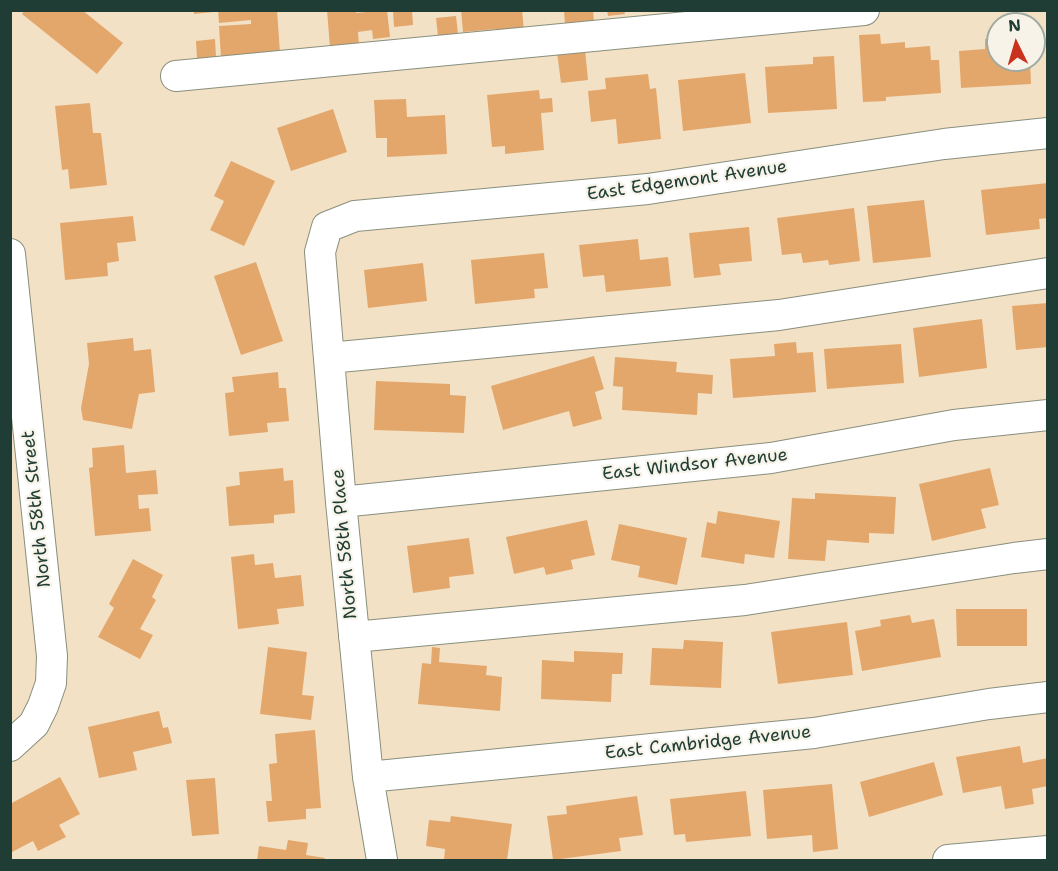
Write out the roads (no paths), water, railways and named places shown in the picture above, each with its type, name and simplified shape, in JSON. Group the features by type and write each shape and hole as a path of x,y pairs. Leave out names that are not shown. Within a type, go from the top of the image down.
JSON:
{"street":[{"path":"176,76 864,10"},
{"name":"East Edgemont Avenue","path":"327,227 355,216 648,189 944,144 1047,133"},
{"name":"North 58th Place","path":"327,227 320,252 341,502 368,777 382,861"},
{"name":"North 58th Street","path":"10,254 19,414 52,656 51,682 43,706 34,724 10,746"},
{"path":"329,358 779,315 1047,273"},
{"name":"East Windsor Avenue","path":"341,502 771,458 954,425 1047,415"},
{"path":"354,637 745,600 1047,554"},
{"name":"East Cambridge Avenue","path":"368,777 814,733 989,704 1047,697"},
{"path":"948,861 1047,851"}]}
